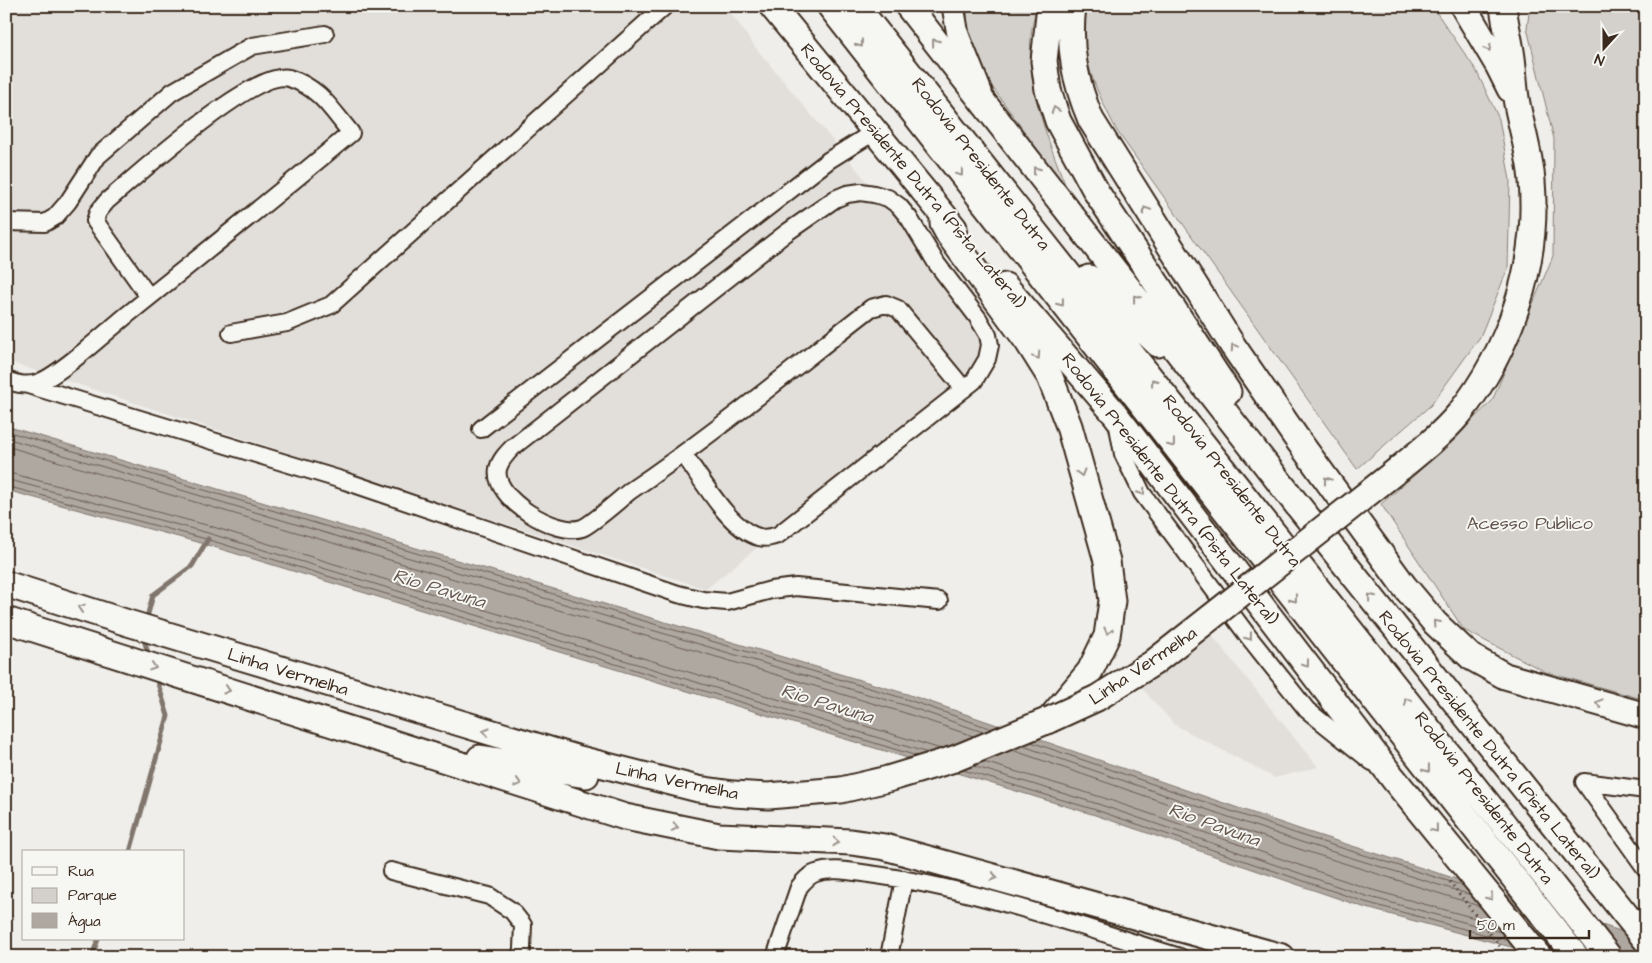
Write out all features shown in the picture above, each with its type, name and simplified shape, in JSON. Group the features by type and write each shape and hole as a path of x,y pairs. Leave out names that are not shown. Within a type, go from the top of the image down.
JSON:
{"highway":[{"name":"Rodovia Presidente Dutra (Pista Lateral)","path":"772,6 936,207 1115,414 1393,778 1454,870 1539,957"},
{"name":"Rodovia Presidente Dutra","path":"830,6 1576,957"},
{"name":"Rodovia Presidente Dutra (Pista Lateral)","path":"908,6 1295,502 1646,940"},
{"path":"1050,6 1044,61 1048,90 1058,121 1097,193 1227,390 1295,502"},
{"path":"1073,6 1070,28 1072,59 1077,83 1091,120 1234,346 1295,436 1404,586 1457,645 1486,667 1525,683 1646,716"},
{"path":"1463,6 1498,65 1516,102"},
{"path":"1504,6 1516,102"},
{"name":"Rodovia Presidente Dutra","path":"861,14 1609,957"},
{"path":"861,14 910,62 941,98 1074,264 1136,325 1158,344 1185,361"},
{"name":"Linha Vermelha","path":"6,584 481,730 668,782 708,791 768,796 814,793 856,787 954,759 1097,698 1153,663 1439,435 1471,397 1497,354 1518,301 1529,254 1533,198 1529,158 1516,102"},
{"path":"936,207 948,235 1042,362 1050,378 1068,426 1107,560 1112,601 1107,636 1100,653 1077,688 1049,720"},
{"name":"Linha Vermelha","path":"6,620 406,746"},
{"path":"406,746 617,780 668,782"},
{"path":"406,746 626,817 719,836 851,842 885,847 1282,957"}],"main road":[{"path":"953,6 958,34 989,111"}],"street":[{"path":"231,333 287,323 331,305 665,6"},
{"path":"6,222 45,223 55,217 68,202 98,156 172,92 252,46 326,34"},
{"path":"28,385 40,382 61,368 149,297 351,133 316,90 287,77 257,86 193,127 107,201 98,212 95,221 149,297"},
{"path":"481,428 829,160 874,132"},
{"path":"684,455 734,522 751,534 761,538 770,538 778,534 964,389 974,381 988,359 988,335 978,318 937,264 910,218 888,198 861,192 847,194 835,199 786,234 513,447 504,456 498,469 499,481 506,493 532,514 552,525 574,530 584,528 610,506 684,455 871,308 886,304 898,309 964,389"},
{"path":"910,218 936,207"},
{"path":"6,380 345,481 687,596 726,602 771,590 796,587 939,601"},
{"path":"1646,790 1584,782 1646,869"},
{"path":"774,957 799,887 806,879 817,872 845,870 904,879 1030,912 1180,957"},
{"path":"391,871 489,896 512,911 523,925 520,957"},
{"path":"889,957 904,879"}],"path":[{"path":"1454,870 1508,957"}],"shaded area":[{"path":"6,6 726,6 755,47 855,167 1001,350 706,589 6,361"},
{"path":"1211,634 1318,767 1275,778 1175,725 1138,684"}],"green space":[{"path":"967,6 1037,6 1030,53 1032,77 1043,124 1068,192 988,81 968,38"},
{"path":"1085,6 1432,6 1476,70 1499,119 1510,180 1508,268 1480,337 1431,405 1357,469 1117,131 1090,71 1083,39"},
{"name":"Acesso Publico","path":"1530,6 1646,6 1646,700 1546,672 1464,630 1381,504 1418,472 1492,401 1553,256 1554,139 1527,28"}],"water":[{"name":"Rio Pavuna","path":"6,426 907,694 1305,831 1646,939 1646,957 1548,957 1363,907 1095,815 204,544 6,490"}],"waterway":[{"path":"146,621 153,595 192,566 208,539"},
{"path":"143,636 149,657"},
{"path":"131,850 168,716 156,677"},
{"path":"92,957 98,940"}]}
